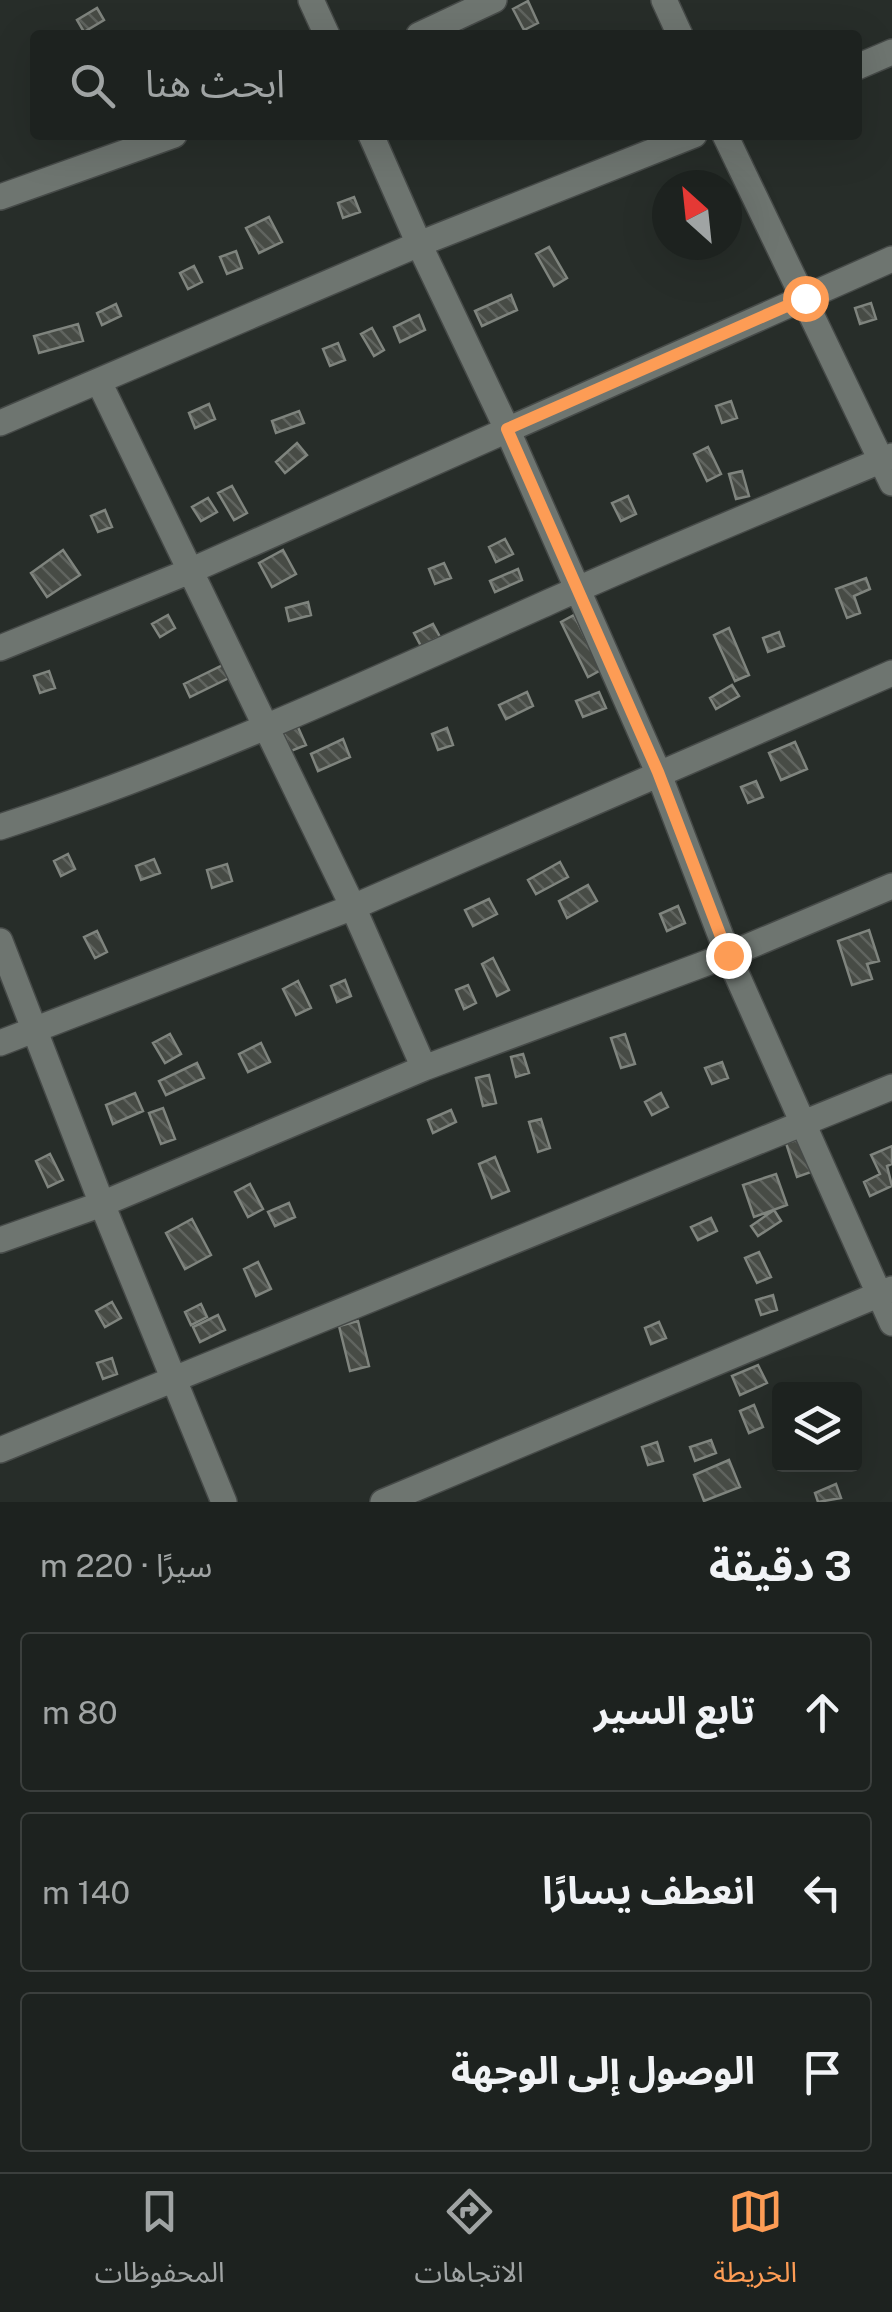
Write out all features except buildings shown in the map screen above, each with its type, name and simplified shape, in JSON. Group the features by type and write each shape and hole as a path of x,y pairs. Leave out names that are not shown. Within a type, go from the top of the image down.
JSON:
{"street":[{"path":"311,0 325,30"},
{"path":"430,30 494,0"},
{"path":"664,0 678,30"},
{"path":"862,64 892,52"},
{"path":"0,198 160,140"},
{"path":"373,140 507,429 658,772 728,955 802,1122 886,1291 892,1323"},
{"path":"0,423 419,244 681,140"},
{"path":"0,827 101,795 266,729 577,590 889,466 728,140"},
{"path":"0,648 190,571 892,259"},
{"path":"99,382 353,908 424,1068"},
{"path":"0,1043 353,908 892,672"},
{"path":"0,1240 102,1204 424,1068 728,955 892,886"},
{"path":"0,941 224,1502"},
{"path":"0,1450 892,1087"},
{"path":"383,1502 886,1291"}],"route":[{"path":"728,955 658,772 507,429 805,298"}]}
